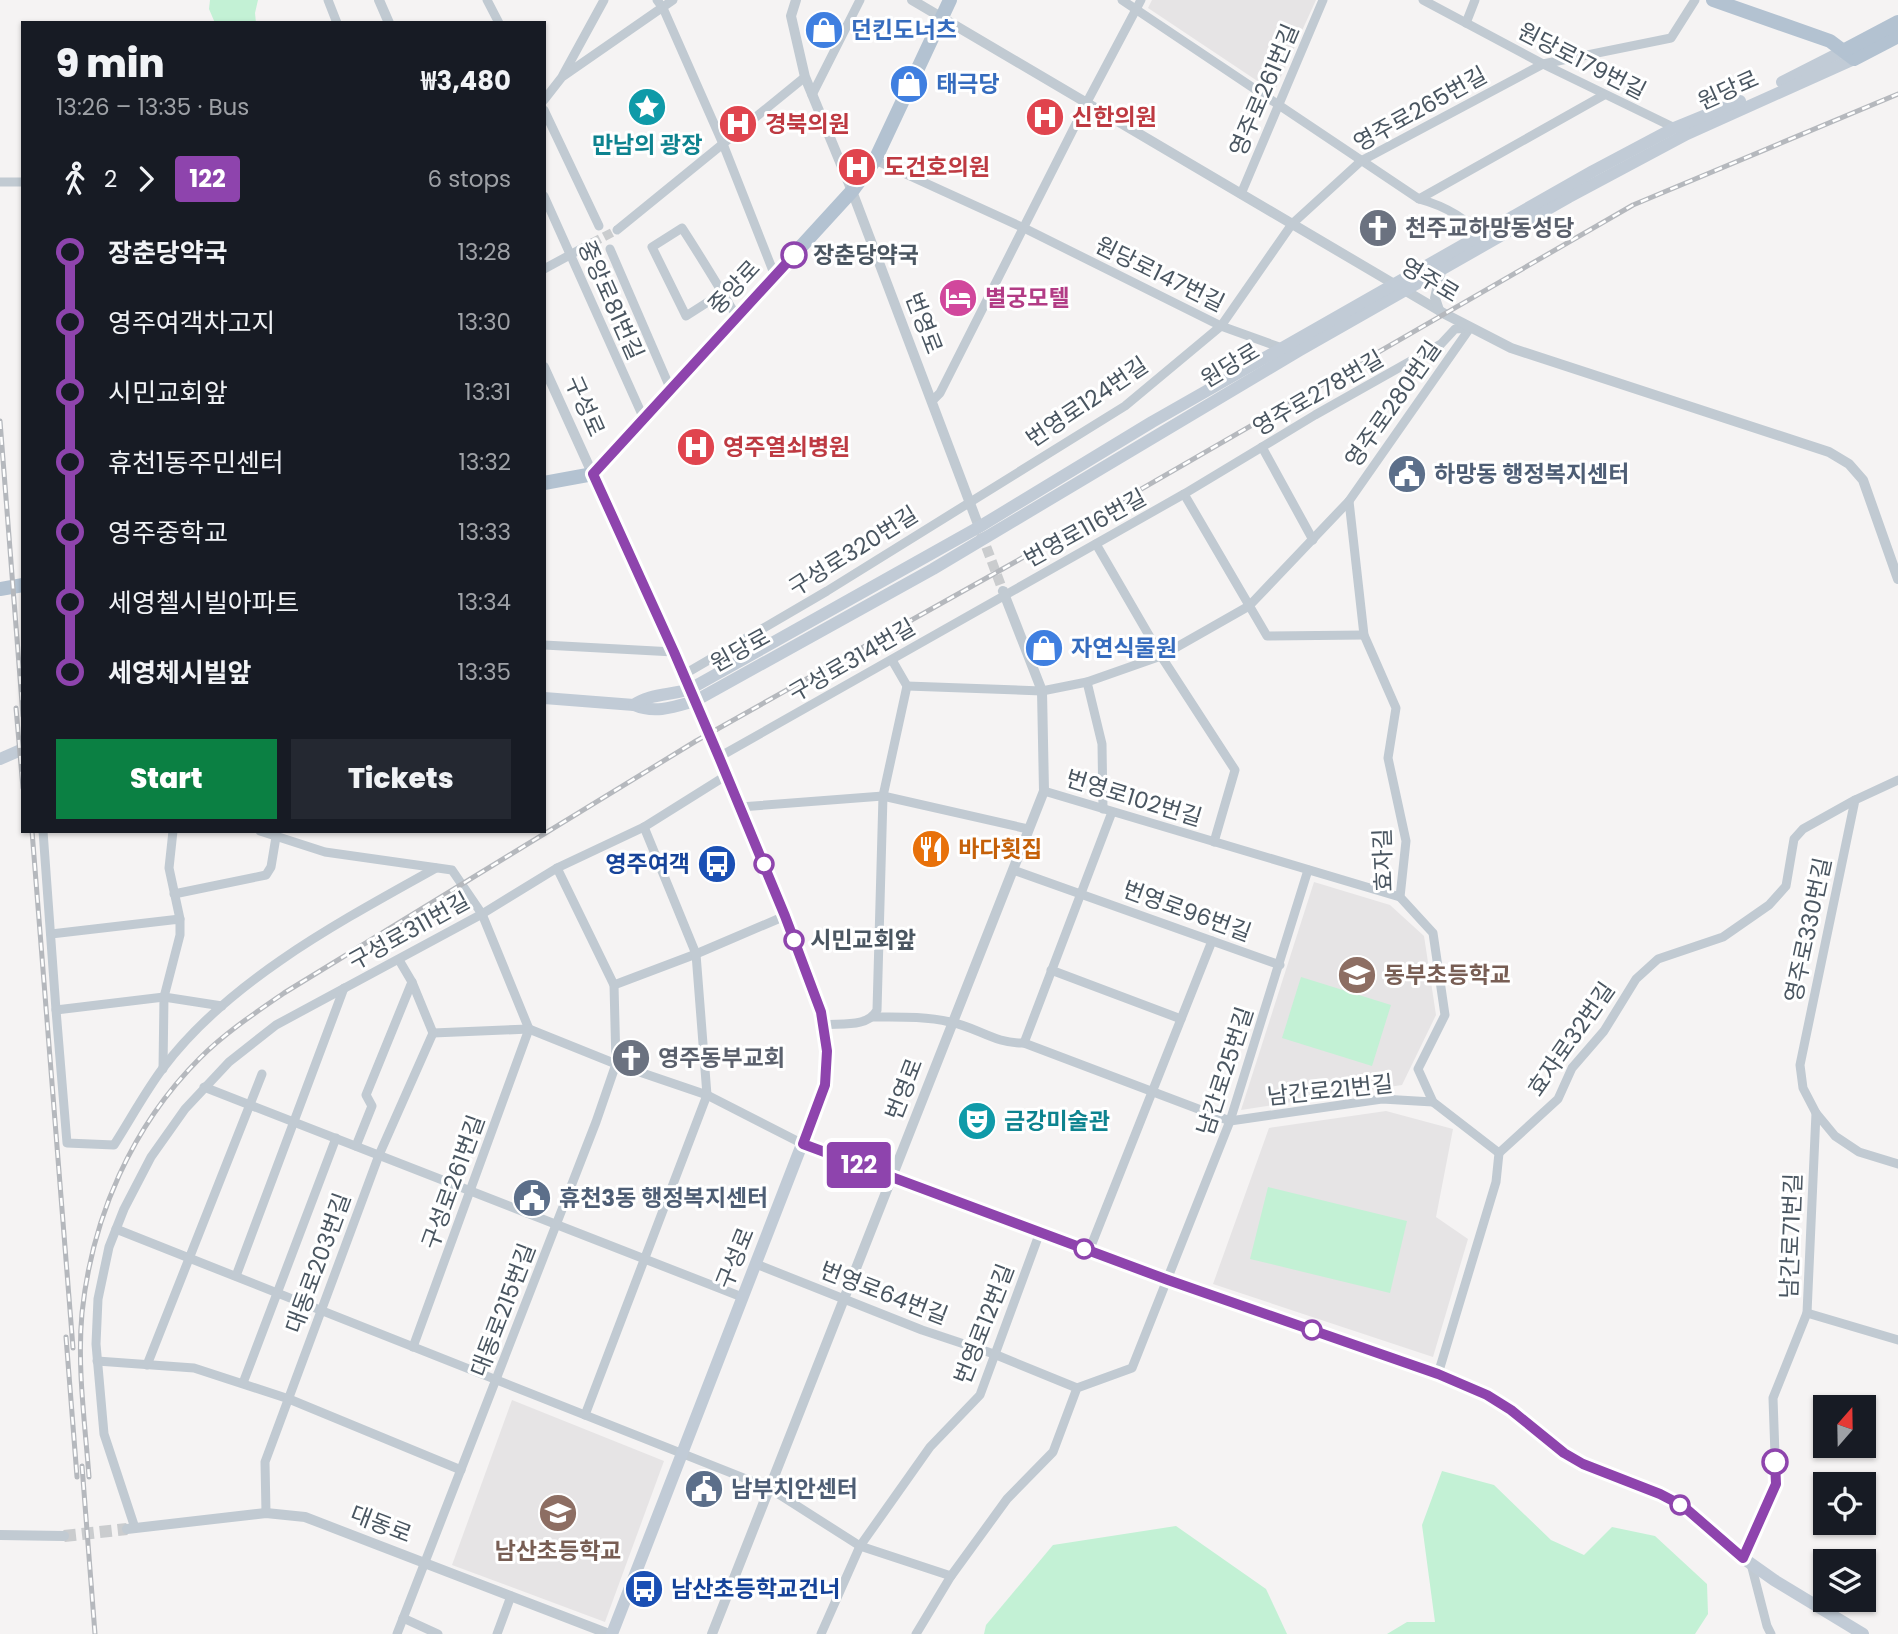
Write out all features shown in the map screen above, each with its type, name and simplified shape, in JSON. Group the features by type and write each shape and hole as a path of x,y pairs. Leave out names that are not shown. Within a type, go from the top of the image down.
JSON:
{"main road":[{"name":"중앙로","path":"593,474 852,191 875,160 950,0"},
{"path":"1720,2 1830,41 1850,55"},
{"name":"원당로","path":"692,695 1152,422 1282,348 1402,287 1441,271 1484,239 1687,134 1850,55 1898,22"},
{"name":"원당로","path":"546,698 634,705 642,699 675,694 692,695 933,569 1402,287 1674,128 1898,36"},
{"path":"546,483 593,474"},
{"path":"0,589 21,585"},
{"name":"구성로","path":"611,1634 825,1085 827,1051 821,1012 785,916 692,695"},
{"path":"0,758 21,750"},
{"path":"803,1144 1168,1280 1438,1374 1487,1395 1511,1410 1564,1453 1583,1464 1660,1494 1683,1506 1747,1561 1863,1634"}],"street":[{"path":"328,0 336,21"},
{"path":"379,0 388,21"},
{"path":"486,0 498,21"},
{"path":"546,97 562,77 604,0"},
{"path":"562,77 660,4 673,0"},
{"name":"번영로","path":"796,0 791,16 805,77 852,191 979,527"},
{"path":"812,95 860,0"},
{"name":"영주로","path":"912,0 1469,328 1511,348 1829,452 1849,464 1863,480 1898,579"},
{"path":"1122,0 1419,199 1442,205 1457,214 1484,239"},
{"path":"932,401 940,393 1141,0"},
{"name":"영주로261번길","path":"1241,194 1323,0"},
{"name":"원당로179번길","path":"1423,0 1604,95 1687,134"},
{"path":"1466,23 1475,0"},
{"name":"영주로265번길","path":"1221,326 1292,224 1361,161 1543,64 1671,38 1695,0"},
{"path":"660,4 723,144 775,276"},
{"path":"617,230 805,77"},
{"path":"1419,199 1604,95"},
{"path":"546,114 599,226"},
{"name":"원당로147번길","path":"875,160 1024,228 1221,326 1282,348"},
{"path":"0,182 21,182"},
{"name":"중앙로81번길","path":"546,201 644,419"},
{"path":"722,293 686,316 652,247 682,228 737,317"},
{"path":"546,268 592,243"},
{"path":"610,249 671,390"},
{"path":"1439,310 1436,298 1441,271"},
{"name":"번영로124번길","path":"970,501 1125,406 1221,326"},
{"name":"영주로278번길","path":"1184,494 1441,344 1455,329 1469,328"},
{"name":"영주로280번길","path":"907,686 1042,691 1087,682 1161,656 1249,606 1349,501 1469,328"},
{"name":"구성로","path":"546,371 692,695"},
{"path":"1262,447 1313,540"},
{"path":"1184,494 1267,636 1364,635"},
{"name":"번영로116번길","path":"1004,593 1184,494"},
{"name":"구성로320번길","path":"683,675 827,591 970,501"},
{"name":"효자길","path":"1349,501 1364,635 1396,708 1388,758 1406,841 1400,897 1433,933 1445,1016 1418,1069 1433,1102 1499,1153"},
{"name":"번영로102번길","path":"1096,544 1161,656 1235,770 1213,842"},
{"name":"번영로","path":"712,1634 1044,791 1042,691 1004,593"},
{"name":"구성로314번길","path":"719,757 892,660 1004,593"},
{"path":"546,645 674,652"},
{"path":"873,1017 877,1010 879,978 883,796 907,686 892,660"},
{"path":"1024,1043 1080,894 1107,810 1102,744 1087,682"},
{"name":"구성로311번길","path":"131,1529 104,1434 96,1320 98,1299 116,1229 135,1185 167,1132 204,1087 243,1049 266,1032 482,914 557,868 645,827 727,775"},
{"path":"1855,800 1898,780"},
{"name":"번영로102번길","path":"1044,791 1400,897"},
{"path":"740,807 883,796 1028,829"},
{"name":"영주로330번길","path":"1816,1113 1803,1088 1800,1065 1855,800"},
{"name":"효자로32번길","path":"1499,1153 1558,1099 1572,1068 1604,1031 1636,979 1658,958 1723,937 1769,905 1786,886 1794,839 1803,829 1855,800"},
{"path":"584,1415 707,1095 696,954 645,827"},
{"path":"43,833 67,1143 114,1145 163,1069 222,1006 267,968 436,868"},
{"path":"163,1069 164,997 180,935 180,919 169,868 173,833"},
{"path":"265,833 325,852 452,870 482,914 529,1029"},
{"path":"174,894 267,875 276,837"},
{"name":"대동로215번길","path":"397,1634 596,1122 616,1063 614,985 557,868"},
{"name":"번영로96번길","path":"1013,870 1280,965"},
{"name":"남간로25번길","path":"1168,1280 1230,1121 1308,870"},
{"path":"614,985 785,916"},
{"path":"51,934 180,919"},
{"path":"1089,1251 1212,941"},
{"path":"399,960 412,982 433,1033 529,1029 707,1095 803,1144"},
{"path":"1051,970 1181,1019"},
{"path":"356,1146 372,1106 366,1095 412,982"},
{"path":"236,1276 344,988"},
{"path":"56,1010 164,997 222,1006"},
{"name":"남간로21번길","path":"822,1025 864,1022 873,1017 923,1018 953,1022 1008,1043 1024,1043 1230,1121 1382,1099 1433,1102"},
{"name":"구성로261번길","path":"413,1347 529,1029"},
{"name":"대동로203번길","path":"266,1513 265,1462 379,1155 433,1033"},
{"path":"147,1365 262,1074"},
{"path":"204,1087 742,1297"},
{"path":"1816,1113 1835,1136 1859,1152 1898,1164"},
{"name":"남간로71번길","path":"1747,1561 1776,1484 1773,1398 1807,1313 1816,1113"},
{"path":"243,1383 336,1138"},
{"path":"1438,1374 1496,1182 1499,1153"},
{"path":"116,1229 769,1488 860,1546 951,1576"},
{"name":"번영로12번길","path":"821,1634 860,1546 930,1447 980,1395 1040,1233"},
{"name":"번영로64번길","path":"756,1264 1077,1388"},
{"path":"916,1634 951,1576 1007,1499 1053,1452 1077,1388 1132,1368 1168,1280"},
{"path":"1807,1313 1898,1340"},
{"path":"97,1361 194,1368 289,1399 461,1470"},
{"name":"대동로","path":"131,1529 266,1513 305,1517 611,1634"},
{"path":"0,1535 64,1536"},
{"path":"1747,1561 1771,1634"},
{"path":"497,1634 511,1596"},
{"path":"402,1618 438,1634"}],"shaded area":[{"path":"1152,0 1316,0 1274,92 1148,8"},
{"name":"동부초등학교","path":"1314,882 1390,905 1424,936 1436,1015 1402,1085 1241,1110"},
{"path":"1386,1111 1453,1129 1436,1217 1468,1239 1433,1357 1213,1284 1269,1128"},
{"name":"남산초등학교","path":"512,1400 664,1461 605,1622 452,1565"}],"green space":[{"path":"210,0 258,0 256,21 214,21 209,9"},
{"path":"1301,977 1391,1005 1372,1066 1282,1038"},
{"path":"1268,1187 1407,1221 1390,1293 1250,1259"},
{"path":"1442,1471 1494,1485 1551,1540 1584,1555 1612,1527 1655,1536 1707,1584 1708,1614 1695,1634 1387,1634 1407,1622 1435,1622 1422,1525"},
{"path":"1176,1526 1266,1589 1287,1634 984,1634 986,1625 1053,1545"}],"tunnel":[{"path":"592,243 617,230"},
{"path":"981,533 1003,591"},
{"path":"64,1536 127,1529"}],"railway":[{"path":"546,833 696,741 1015,562 1633,205 1898,94"},
{"path":"0,421 21,690"},
{"path":"16,708 21,765"},
{"path":"32,833 73,1348"},
{"path":"89,1477 80,1354 87,1277 95,1242 119,1175 154,1113 200,1058 284,993 546,833"},
{"path":"66,1337 77,1477"},
{"path":"82,1466 95,1634"}],"bus line":[{"name":"122","path":"794,255 593,474 719,757 785,916 821,1012 827,1051 825,1085 803,1144 1168,1280 1438,1374 1487,1395 1511,1410 1564,1453 1583,1464 1660,1494 1683,1506 1743,1558 1776,1484 1775,1462"}],"place":[{"name":"던킨도너츠","path":"824,30"},
{"name":"태극당","path":"909,84"},
{"name":"만남의 광장","path":"647,107"},
{"name":"신한의원","path":"1045,117"},
{"name":"경북의원","path":"738,124"},
{"name":"도건호의원","path":"857,167"},
{"name":"천주교하망동성당","path":"1378,228"},
{"name":"장춘당약국","path":"794,255"},
{"name":"별궁모텔","path":"958,298"},
{"name":"영주열쇠병원","path":"696,447"},
{"name":"하망동 행정복지센터","path":"1407,474"},
{"name":"자연식물원","path":"1044,648"},
{"name":"바다횟집","path":"931,849"},
{"name":"영주여객","path":"717,864"},
{"name":"시민교회앞","path":"794,940"},
{"name":"동부초등학교","path":"1357,975"},
{"name":"영주동부교회","path":"631,1058"},
{"name":"금강미술관","path":"977,1121"},
{"name":"휴천3동 행정복지센터","path":"532,1198"},
{"name":"남부치안센터","path":"704,1489"},
{"name":"남산초등학교","path":"558,1513"},
{"name":"남산초등학교건너","path":"644,1589"}]}
